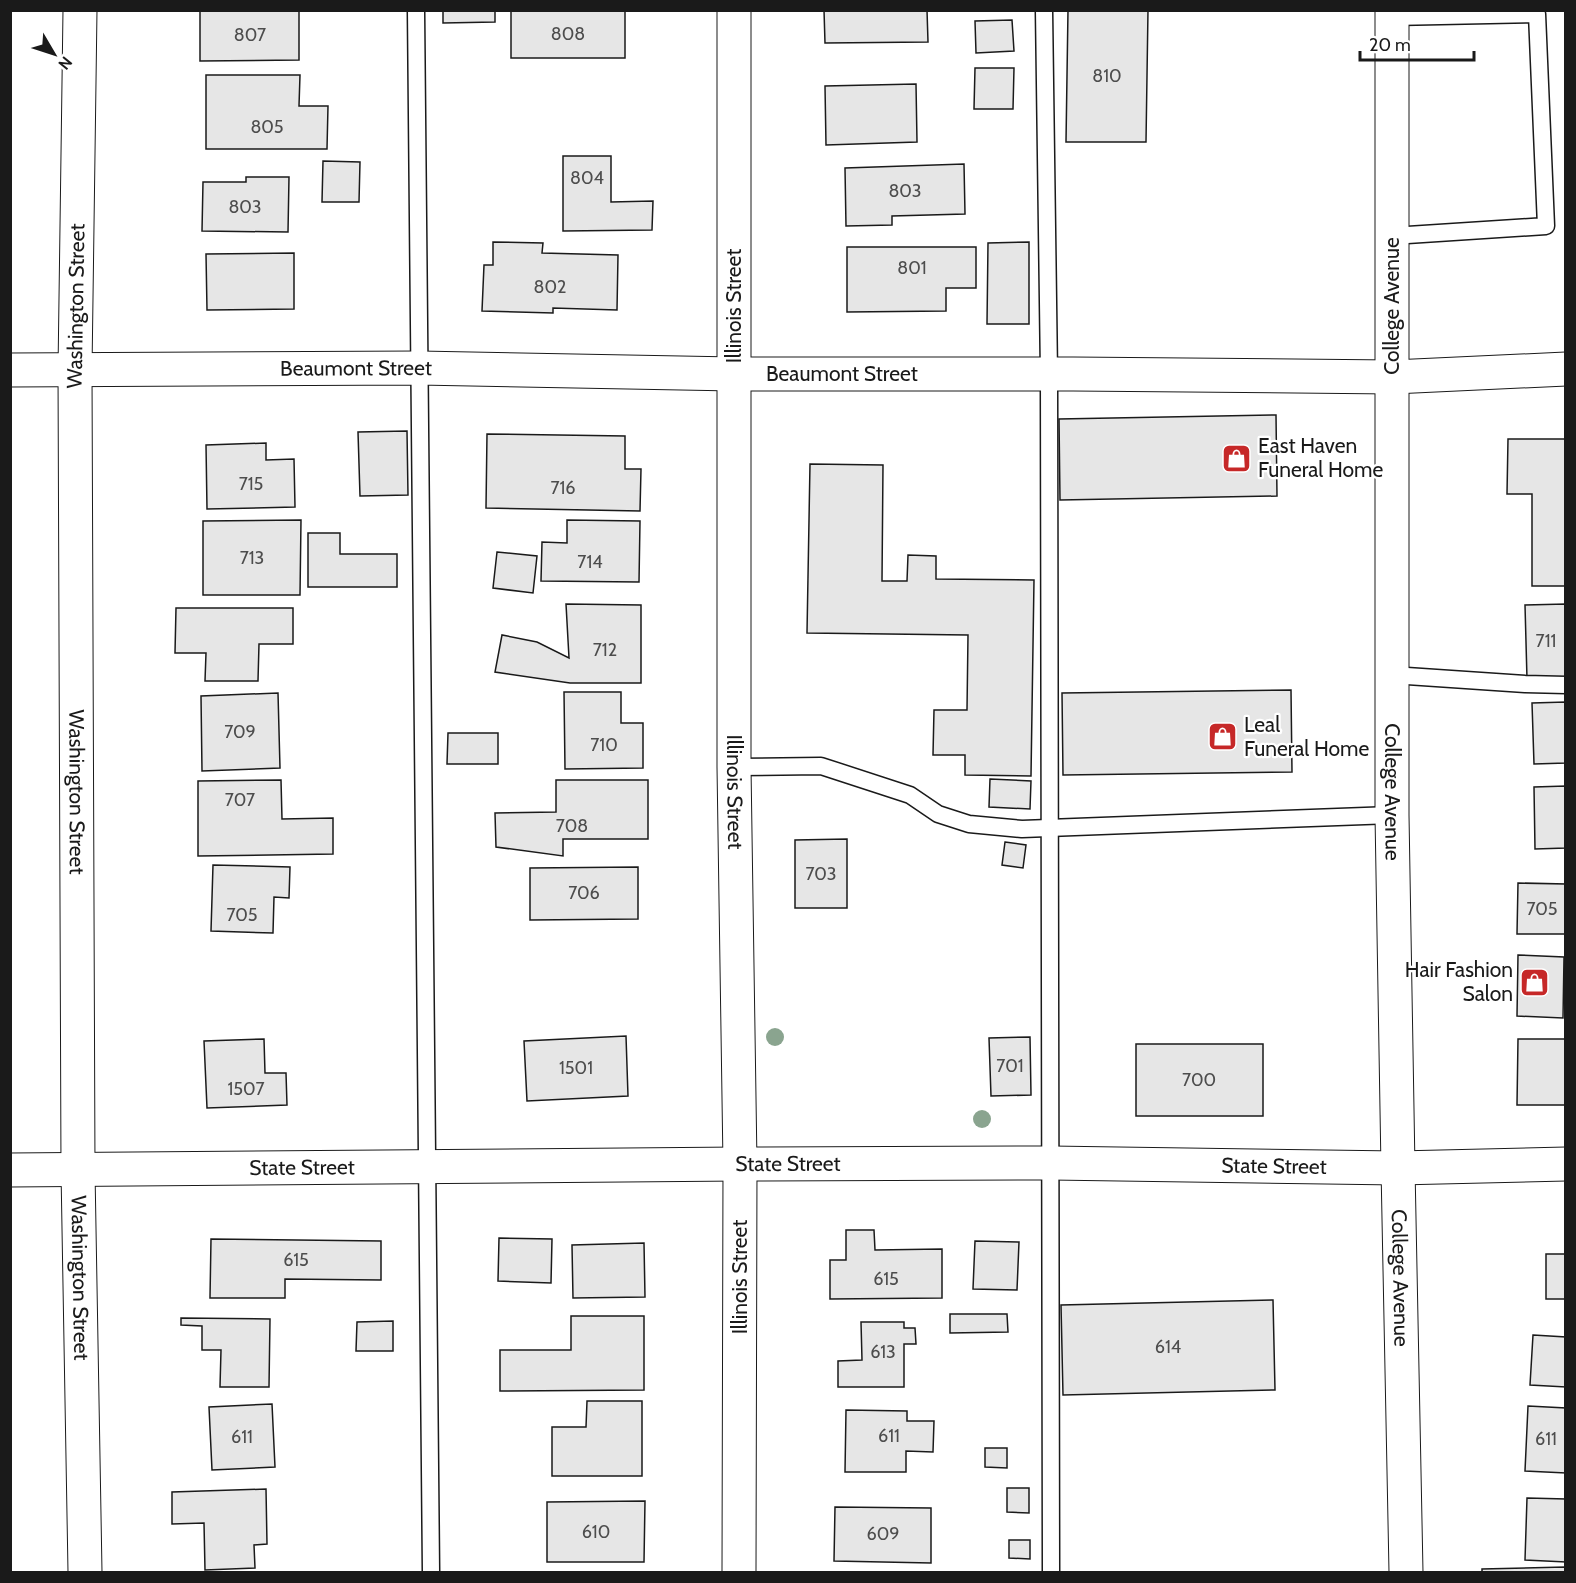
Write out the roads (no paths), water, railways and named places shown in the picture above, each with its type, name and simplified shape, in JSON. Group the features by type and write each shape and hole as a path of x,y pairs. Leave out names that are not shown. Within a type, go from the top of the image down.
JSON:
{"street":[{"name":"Washington Street","path":"80,10 75,370 78,1171 85,1572"},
{"name":"Illinois Street","path":"734,10 734,767 740,1164 739,1572"},
{"name":"College Avenue","path":"1392,14 1392,815 1406,1572"},
{"name":"Beaumont Street","path":"10,370 419,368 734,374 1393,377 1566,369"},
{"name":"State Street","path":"10,1170 1051,1163 1398,1168 1566,1164"}],"lane":[{"path":"416,10 431,1572"},
{"path":"1044,10 1049,374 1051,1572"},
{"path":"1392,14 1538,14 1546,225 1392,236"},
{"path":"1392,675 1566,685"},
{"path":"734,767 820,766 910,795 938,813 969,824 1022,830 1392,815"}],"place":[{"name":"East Haven Funeral Home","path":"1237,458"},
{"name":"Leal Funeral Home","path":"1223,737"},
{"name":"Hair Fashion Salon","path":"1534,982"}]}
